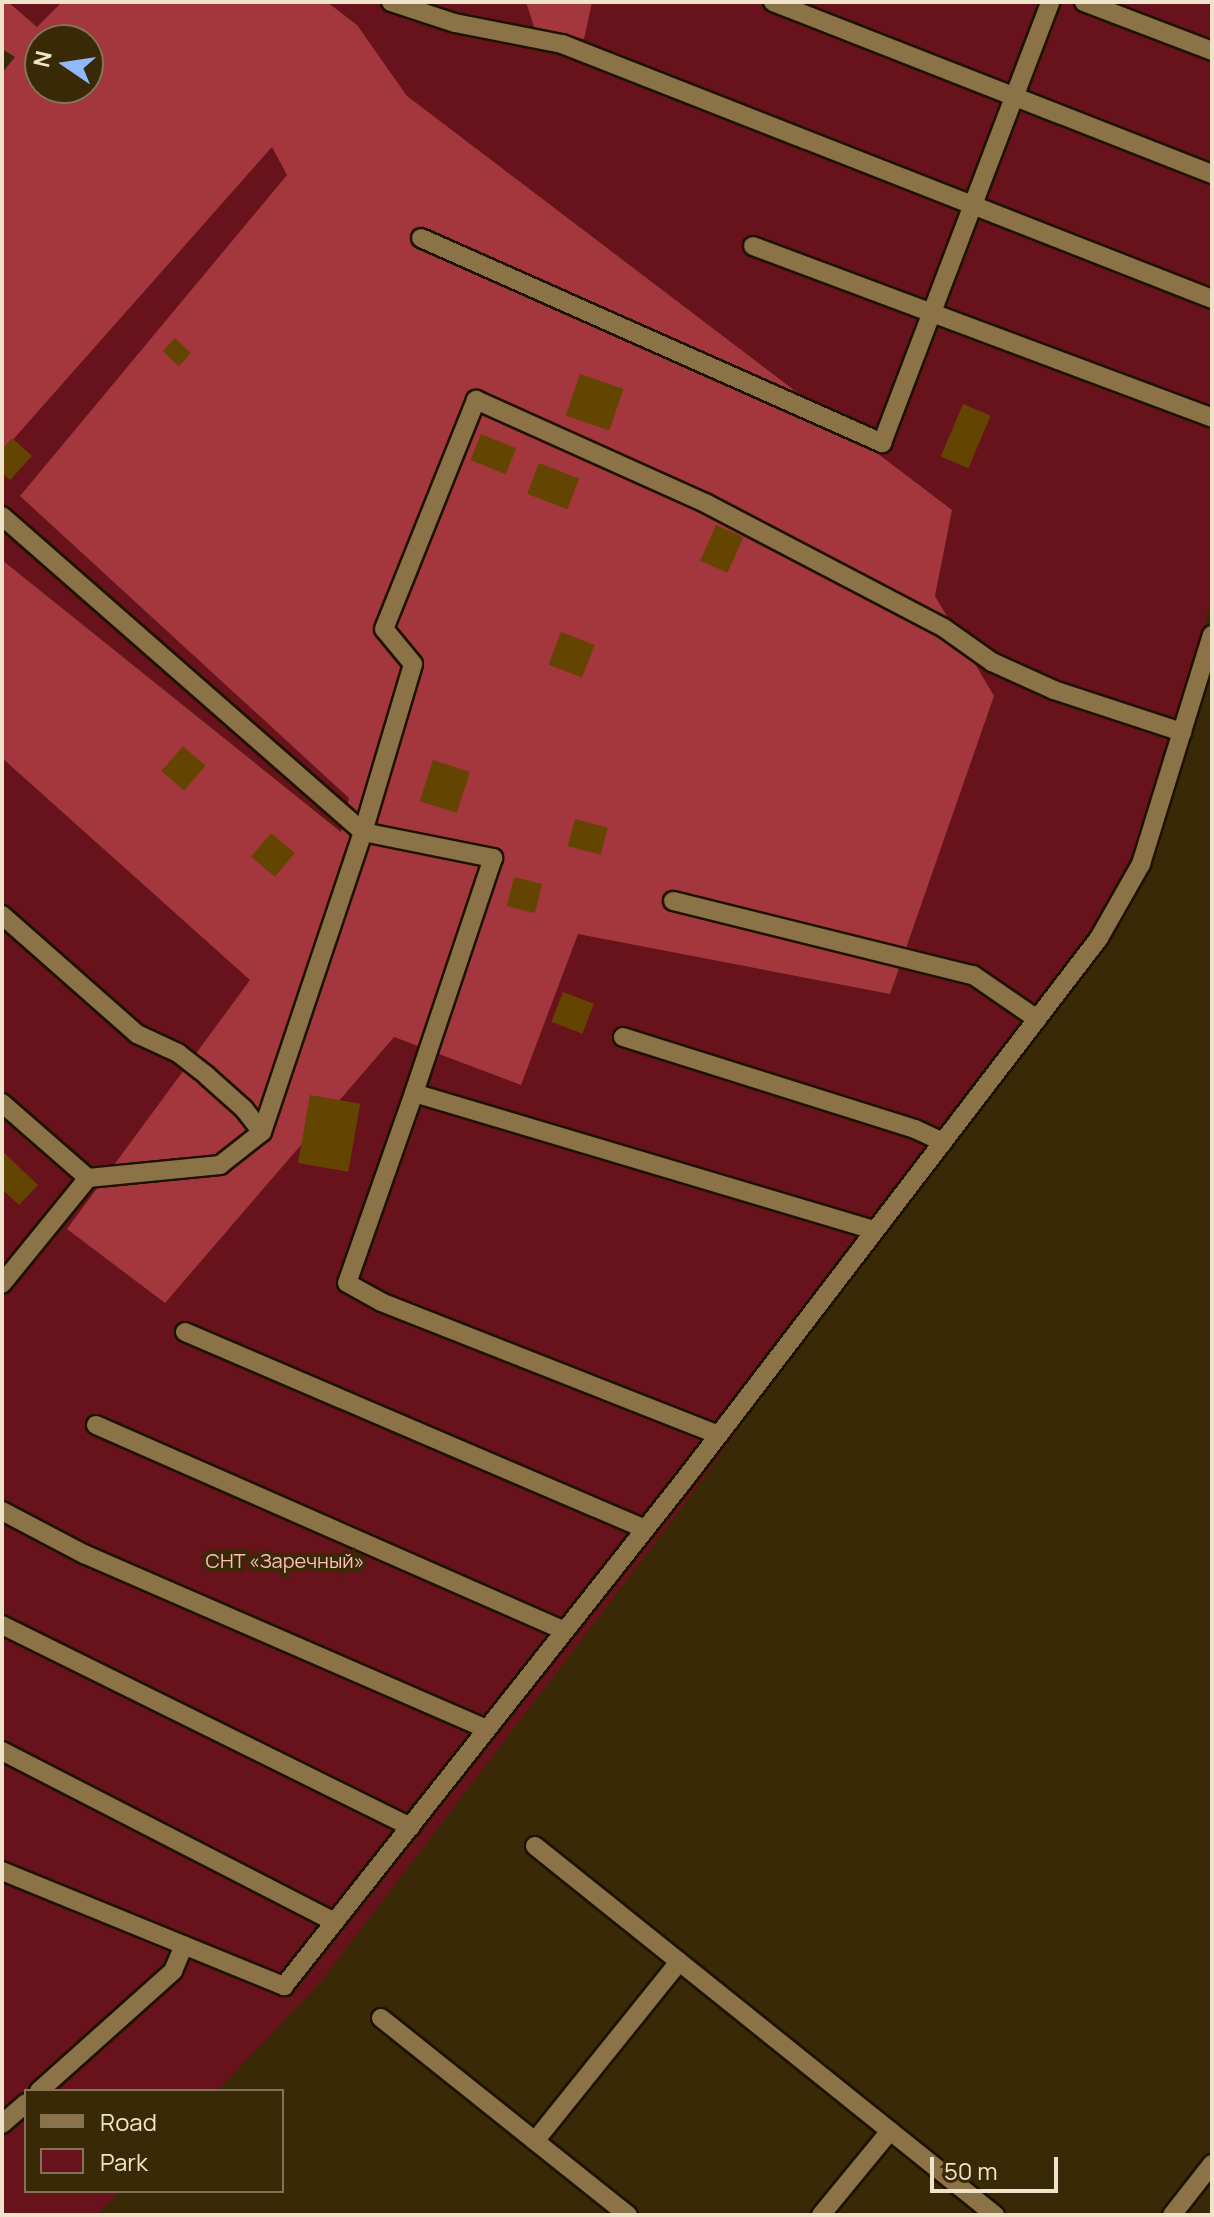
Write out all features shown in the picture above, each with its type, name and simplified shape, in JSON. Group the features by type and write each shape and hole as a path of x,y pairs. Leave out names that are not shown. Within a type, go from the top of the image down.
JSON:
{"street":[{"path":"391,2 455,23 562,44 1212,299"},
{"path":"773,2 1212,174"},
{"path":"421,238 882,443 1050,2"},
{"path":"1084,2 1212,51"},
{"path":"753,246 1212,418"},
{"path":"2,1282 88,1178 220,1165 262,1132 363,832 413,664 384,629 476,400 707,504 944,628 992,662 1054,690 1182,732"},
{"path":"2,516 363,832 493,858 347,1283 381,1302 718,1435"},
{"path":"2,1871 284,1986 645,1529 1099,938 1141,864 1212,635"},
{"path":"673,901 973,975 1037,1019"},
{"path":"2,915 137,1034 178,1053 207,1076 244,1109 262,1132"},
{"path":"623,1037 915,1129 943,1142"},
{"path":"414,1093 875,1230"},
{"path":"2,1103 88,1178"},
{"path":"185,1332 645,1529"},
{"path":"96,1425 565,1631"},
{"path":"2,1511 84,1554 487,1729"},
{"path":"2,1625 411,1827"},
{"path":"2,1751 335,1922"},
{"path":"535,1846 995,2215"},
{"path":"41,2089 173,1971 184,1945"},
{"path":"535,2141 679,1962"},
{"path":"381,2018 628,2215"},
{"path":"2,2124 24,2105"},
{"path":"821,2215 890,2131"},
{"path":"1172,2215 1212,2164"}],"green space":[{"path":"8,2 62,2 40,24 34,24"},
{"name":"СНТ «Заречный»","path":"327,2 526,2 534,27 583,38 592,2 1212,2 1212,598 1125,895 680,1510 320,1983 219,2089 24,2089 24,2193 118,2193 97,2215 2,2215 2,758 250,980 68,1229 165,1303 394,1036 521,1085 578,934 890,994 994,696 935,596 952,510 407,96 357,25"},
{"path":"272,147 288,175 20,496 349,798 342,832 2,560 2,452"}],"shaded area":[{"path":"2,2 8,2 34,24 24,24 24,104 104,104 104,24 40,24 62,2 327,2 357,25 407,96 952,510 935,596 994,696 890,994 578,934 521,1085 394,1037 165,1303 67,1229 250,980 2,758 2,560 341,832 349,798 20,496 287,175 272,147 2,452 2,73 15,57 2,49"},
{"path":"526,2 592,2 584,39 534,27"}],"building":[{"path":"175,338 191,353 179,366 163,351"},
{"path":"580,374 623,389 609,431 566,416"},
{"path":"963,404 991,416 968,468 941,456"},
{"path":"481,434 516,448 506,474 471,460"},
{"path":"12,438 32,456 10,480 2,473 2,449"},
{"path":"539,463 579,478 567,509 527,494"},
{"path":"716,525 743,537 728,573 700,561"},
{"path":"561,632 595,645 582,678 548,665"},
{"path":"183,746 206,766 184,791 161,771"},
{"path":"433,760 470,772 457,813 420,801"},
{"path":"575,819 608,828 601,855 568,846"},
{"path":"271,833 295,853 275,877 251,857"},
{"path":"514,877 542,884 535,913 507,906"},
{"path":"563,992 594,1004 582,1034 552,1022"},
{"path":"310,1095 360,1104 348,1172 298,1163"},
{"path":"2,1151 38,1185 19,1205 2,1189"}]}
